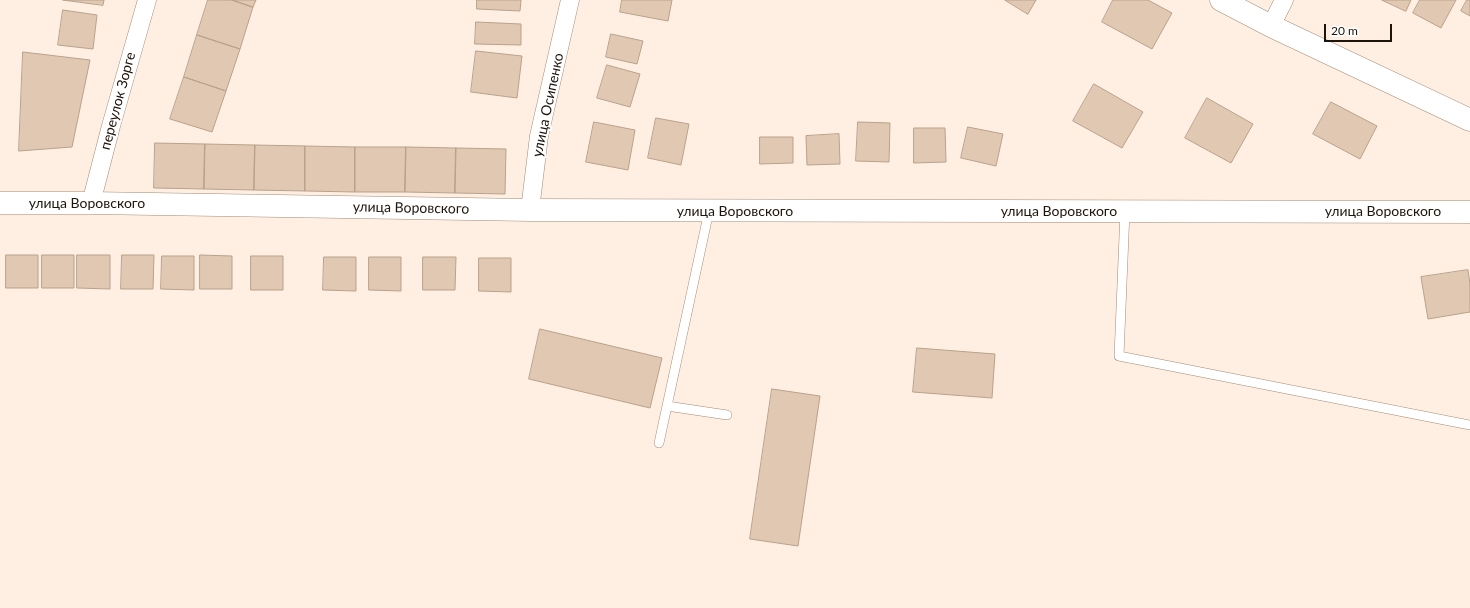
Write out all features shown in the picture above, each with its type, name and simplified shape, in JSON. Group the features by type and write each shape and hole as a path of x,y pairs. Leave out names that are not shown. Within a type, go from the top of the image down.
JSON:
{"street":[{"name":"переулок Зорге","path":"92,203 111,126 147,0"},
{"name":"улица Осипенко","path":"530,210 539,136 570,0"},
{"path":"1221,0 1271,26 1470,120"},
{"path":"1271,26 1284,0"},
{"name":"улица Воровского","path":"0,203 92,203 530,210 1470,212"}],"lane":[{"path":"658,443 709,210"},
{"path":"1125,211 1119,356 1470,425"},
{"path":"667,406 727,415"}],"building":[{"path":"63,0 104,0 103,5"},
{"path":"208,0 232,0 253,7 240,49 197,35"},
{"path":"232,0 256,0 253,7"},
{"path":"477,0 521,0 520,11 477,9"},
{"path":"622,0 672,0 668,21 620,12"},
{"path":"1005,0 1036,0 1028,14"},
{"path":"1113,0 1148,0 1172,13 1152,49 1102,22"},
{"path":"1382,0 1411,0 1406,11"},
{"path":"1420,0 1456,0 1441,28 1413,13"},
{"path":"1467,0 1470,0 1470,16 1461,11"},
{"path":"63,10 97,15 93,49 58,45"},
{"path":"476,22 521,24 521,45 475,44"},
{"path":"611,34 643,41 637,64 606,57"},
{"path":"197,35 240,49 226,91 184,77"},
{"path":"476,51 522,56 517,98 471,92"},
{"path":"23,52 90,60 72,147 19,151"},
{"path":"607,65 640,74 630,107 597,98"},
{"path":"184,77 226,91 212,132 170,119"},
{"path":"1094,84 1143,112 1122,148 1073,121"},
{"path":"1207,98 1253,124 1231,163 1185,138"},
{"path":"1331,102 1377,126 1360,159 1313,134"},
{"path":"656,118 689,124 681,165 648,158"},
{"path":"594,122 635,130 628,170 586,162"},
{"path":"858,122 890,123 889,162 856,161"},
{"path":"968,127 1003,134 996,166 961,158"},
{"path":"914,128 945,128 946,162 914,163"},
{"path":"839,134 840,164 807,165 806,136"},
{"path":"760,137 793,137 793,163 760,164"},
{"path":"155,143 205,144 204,189 154,188"},
{"path":"205,144 255,145 254,190 204,189"},
{"path":"255,145 305,146 305,191 254,190"},
{"path":"305,146 355,147 355,192 305,191"},
{"path":"355,147 406,147 405,192 355,192"},
{"path":"406,147 456,148 455,193 405,192"},
{"path":"456,148 506,149 505,194 455,193"},
{"path":"6,255 38,255 38,288 6,288"},
{"path":"42,255 74,255 74,288 42,288"},
{"path":"77,255 110,255 110,289 77,288"},
{"path":"122,255 154,255 153,289 121,289"},
{"path":"200,255 232,256 232,289 200,289"},
{"path":"162,256 194,256 194,290 161,289"},
{"path":"251,256 283,256 283,290 251,290"},
{"path":"324,257 356,257 356,291 323,290"},
{"path":"369,257 401,257 401,291 369,290"},
{"path":"423,257 456,257 455,290 423,290"},
{"path":"479,258 511,258 511,292 479,291"},
{"path":"1468,270 1470,284 1470,312 1428,319 1421,277"},
{"path":"540,329 662,358 650,408 529,379"},
{"path":"917,348 995,354 992,398 913,392"},
{"path":"772,389 820,396 798,546 750,539"}]}
